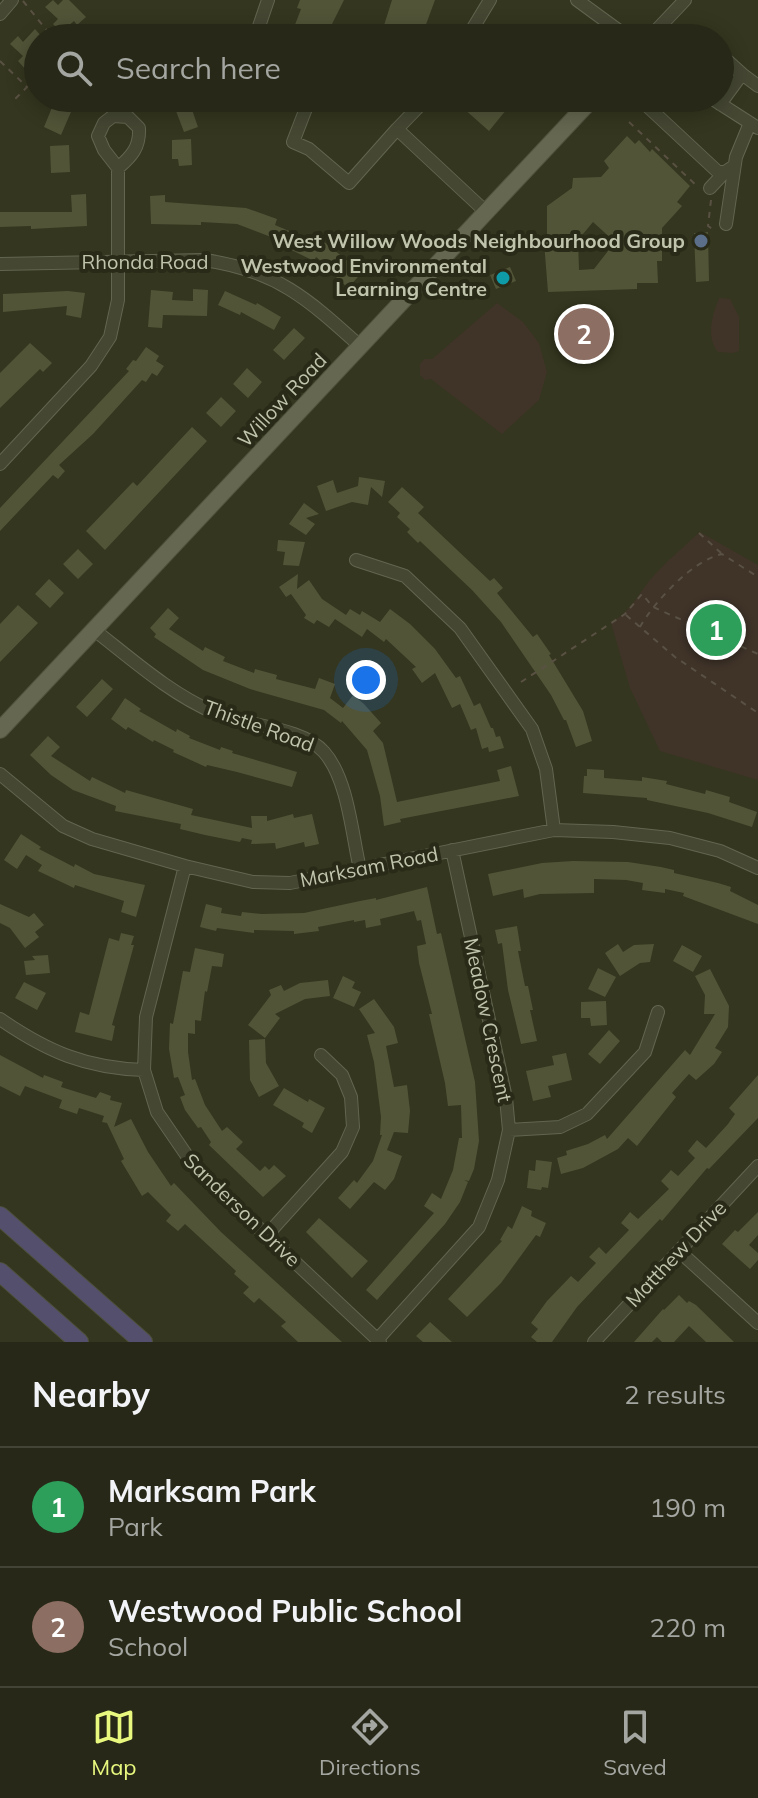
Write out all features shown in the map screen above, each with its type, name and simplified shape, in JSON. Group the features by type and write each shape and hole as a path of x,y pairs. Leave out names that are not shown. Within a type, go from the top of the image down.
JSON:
{"highway":[{"path":"0,1216 143,1342"},
{"path":"0,1272 79,1342"}],"main road":[{"name":"Willow Road","path":"0,730 580,112"}],"street":[{"path":"0,14 12,0"},
{"path":"260,24 268,0"},
{"path":"475,24 490,0"},
{"path":"577,0 610,24"},
{"path":"662,24 685,0"},
{"path":"734,67 758,86"},
{"path":"734,82 742,74"},
{"path":"305,112 293,142 309,149 349,183 413,112"},
{"path":"654,112 718,172 730,169"},
{"path":"710,188 730,169 754,126 732,112"},
{"path":"397,129 486,212"},
{"path":"0,464 84,374 110,337 118,300 120,260 118,168"},
{"path":"721,228 730,169"},
{"name":"Rhonda Road","path":"0,264 120,260 204,260 235,264 291,288 360,346"},
{"path":"356,560 405,576 460,628 532,729 546,769 554,830"},
{"name":"Thistle Road","path":"93,629 173,691 218,714 310,741 324,751 339,774 360,869"},
{"name":"Marksam Road","path":"0,774 63,826 92,839 253,882 290,883 554,830 670,838 720,851 758,868"},
{"name":"Meadow Crescent","path":"378,1341 479,1227 498,1180 509,1130 506,1098 452,850"},
{"name":"Sanderson Drive","path":"185,866 146,1017 144,1070 157,1112 178,1147 196,1169 378,1341"},
{"path":"509,1130 560,1127 587,1114 645,1052 658,1012"},
{"path":"0,1019 31,1040 72,1060 113,1069 144,1070"},
{"path":"267,1235 342,1152 353,1127 351,1097 342,1075 321,1055"},
{"name":"Matthew Drive","path":"594,1342 758,1166"},
{"path":"679,1251 758,1323"}],"path":[{"path":"22,0 42,24"},
{"path":"0,61 24,84"},
{"path":"12,102 24,90"},
{"path":"629,122 712,201 708,226 721,228"},
{"path":"699,533 722,554 758,577"},
{"path":"640,628 653,607 680,580 709,557 722,554"},
{"path":"521,682 625,614 642,594 653,607 758,654"},
{"path":"625,614 675,657 758,713"}],"shaded area":[{"path":"719,298 730,299 739,317 739,351 733,353 718,352 712,339 711,325"},
{"path":"497,303 523,322 539,343 547,372 539,400 502,434 431,379 425,380 420,375 420,364 424,359 432,359"},
{"path":"700,532 758,565 758,780 660,751 630,688 611,623 632,605 663,566"}],"building":[{"path":"53,0 58,5 63,0 69,0 86,17 78,24 74,21 70,24 53,24 58,19 45,7"},
{"path":"300,0 344,0 332,24 295,24 301,9 297,8"},
{"path":"392,0 435,0 426,24 384,24"},
{"path":"18,36 23,42 24,68 18,61 23,56 10,44"},
{"path":"50,112 71,112 61,135 44,127"},
{"path":"176,112 193,112 198,127 184,132"},
{"path":"468,112 505,112 489,131"},
{"path":"627,136 635,144 639,140 650,152 652,149 690,186 677,202 682,206 662,228 662,261 657,261 658,283 637,283 637,289 548,292 544,242 547,242 547,206 572,188 573,178 601,177 609,168 604,161","holes":["593,222 615,242 594,269 579,270 578,240"]},
{"path":"191,139 192,165 179,166 178,159 172,159 172,140"},
{"path":"69,145 70,172 51,173 50,146"},
{"path":"86,194 87,226 0,227 0,212 72,212 71,195"},
{"path":"165,195 165,202 246,208 277,219 275,225 315,242 319,238 349,262 353,258 365,269 348,288 336,277 338,274 316,257 314,261 277,243 279,240 237,224 151,224 150,196"},
{"path":"708,232 709,281 696,282 694,233"},
{"name":"Westwood Environmental Learning Centre","path":"510,267 516,281 496,289 490,275"},
{"path":"193,289 208,290 207,316 163,315 162,328 148,327 151,290 173,292 172,300 193,301"},
{"path":"225,291 257,303 281,317 274,330 241,312 240,315 218,305"},
{"path":"85,293 81,318 66,315 67,306 3,312 3,294"},
{"path":"294,328 305,338 284,360 273,350"},
{"path":"30,343 52,363 43,372 40,369 0,408 0,373"},
{"path":"146,347 159,356 156,361 164,366 157,376 152,373 146,382 142,380 93,434 59,465 65,471 58,479 53,475 0,531 0,508 129,371 126,369"},
{"path":"247,368 262,382 248,398 233,384"},
{"path":"221,397 236,411 221,427 206,413"},
{"path":"192,427 207,441 105,550 86,531 133,482 137,486"},
{"path":"359,477 385,481 382,497 371,487 368,505 352,502 326,511 317,486 333,480 337,493 358,486"},
{"path":"402,487 424,507 418,513 490,581 494,578 503,588 497,593 533,637 537,634 551,654 583,711 592,741 576,747 566,720 551,695 501,622 472,590 407,532 410,529 397,517 400,513 388,502"},
{"path":"304,503 319,514 306,518 315,524 306,535 289,524"},
{"path":"278,540 305,542 299,566 283,565 285,552 277,551"},
{"path":"78,549 93,564 78,579 63,564"},
{"path":"298,574 297,589 309,580 322,599 346,615 350,609 360,615 362,611 380,622 390,609 410,624 435,649 456,678 460,676 474,706 480,703 504,748 489,752 488,747 482,749 476,728 471,730 460,704 452,708 435,673 422,683 412,669 416,667 386,639 384,642 367,629 362,637 335,619 329,627 317,620 314,624 304,618 306,615 291,594 286,597 279,587"},
{"path":"49,579 64,593 50,608 35,594"},
{"path":"18,605 38,623 0,662 0,624"},
{"path":"168,608 179,618 169,629 203,651 205,647 225,657 223,661 254,673 255,669 277,675 276,679 315,689 319,678 335,684 330,698 343,708 353,695 364,704 381,723 373,731 383,743 397,802 500,781 497,770 511,766 519,796 400,819 401,822 384,826 380,796 367,750 342,721 324,710 250,689 203,670 154,637 156,634 150,628"},
{"path":"102,679 113,689 87,717 76,707"},
{"path":"125,698 141,709 139,711 189,738 297,772 292,787 206,767 128,727 126,730 111,719"},
{"path":"48,736 60,747 51,756 90,781 92,777 125,793 126,790 193,809 191,815 252,828 251,816 267,816 267,821 293,814 294,818 312,814 319,844 305,847 304,842 276,849 275,843 251,844 252,840 242,838 240,842 205,835 180,829 181,824 115,811 116,806 73,790 30,755"},
{"path":"587,769 604,770 604,778 642,781 642,777 667,781 666,784 705,794 706,790 730,797 729,802 757,812 752,827 647,798 583,793"},
{"path":"21,834 41,847 39,849 74,867 75,864 94,874 145,885 136,917 121,912 124,901 75,885 74,888 38,871 42,865 26,855 17,869 4,860"},
{"path":"628,862 661,867 731,887 730,891 758,905 758,924 683,896 684,893 665,889 665,893 642,890 643,883 626,880 594,879 594,893 540,894 524,898 523,889 493,896 488,874 542,863"},
{"path":"427,887 437,934 441,933 475,1082 479,1141 474,1169 469,1181 464,1180 468,1182 460,1202 445,1224 377,1300 366,1290 434,1213 424,1206 432,1193 441,1199 453,1170 459,1138 462,1138 461,1105 448,1106 429,1014 432,1014 419,963 417,946 426,944 421,920 417,921 414,911 380,919 381,925 366,928 365,920 354,920 318,927 319,931 294,934 294,931 254,930 254,933 200,927 206,904 222,908 221,913 241,916 242,912 304,913"},
{"path":"0,904 29,917 34,913 44,925 35,932 39,937 25,948 10,928 0,923"},
{"path":"517,926 521,951 518,951 525,986 528,986 537,1041 521,1044 508,990 502,943 498,944 495,930"},
{"path":"121,933 134,936 131,945 134,945 112,1025 115,1026 112,1041 75,1032 80,1012 89,1015 109,938 119,941"},
{"path":"618,944 623,952 634,945 654,944 650,962 640,963 620,976 605,953"},
{"path":"682,945 702,956 693,972 673,961"},
{"path":"195,948 224,954 222,967 212,966 201,1021 195,1020 195,1034 188,1033 192,1080 195,1079 205,1105 222,1131 227,1127 243,1142 236,1149 260,1171 265,1166 269,1170 274,1165 286,1176 263,1197 209,1145 211,1142 201,1127 198,1128 185,1110 180,1097 185,1095 178,1077 174,1078 169,1049 170,1023 173,1024 183,971 190,972"},
{"path":"48,955 50,973 26,975 24,961 35,960 32,956"},
{"path":"598,968 616,977 605,997 588,989"},
{"path":"710,969 729,1006 728,1027 715,1048 722,1052 714,1064 696,1080 689,1074 672,1093 676,1097 637,1146 628,1138 618,1149 583,1168 561,1174 557,1158 567,1155 566,1151 605,1135 607,1139 685,1050 690,1055 715,1014 704,1014 705,995 695,976"},
{"path":"343,976 355,982 352,988 361,992 354,1007 333,998"},
{"path":"328,980 330,996 305,999 275,1014 280,1018 265,1038 248,1025 271,995 269,990 281,985 284,991 300,983"},
{"path":"24,982 46,993 37,1010 15,998"},
{"path":"374,999 394,1027 398,1043 386,1046 394,1087 407,1085 410,1111 408,1133 394,1132 387,1150 402,1156 394,1179 385,1190 374,1182 350,1209 338,1198 354,1180 357,1183 373,1161 382,1135 374,1062 367,1035 375,1033 359,1009"},
{"path":"606,1001 607,1025 591,1026 590,1018 581,1018 581,1002"},
{"path":"609,1030 620,1041 600,1064 588,1054"},
{"path":"265,1039 266,1063 279,1086 259,1097 250,1080 249,1040"},
{"path":"566,1053 572,1080 548,1086 551,1097 533,1101 526,1071 554,1065 552,1056"},
{"path":"0,1055 43,1078 44,1075 63,1082 61,1087 96,1098 100,1092 111,1096 110,1100 122,1103 114,1127 131,1119 171,1186 174,1183 221,1232 342,1342 298,1342 281,1326 286,1322 259,1298 254,1303 243,1293 249,1287 234,1274 236,1271 185,1224 178,1231 166,1221 171,1215 148,1192 142,1196 121,1161 124,1159 107,1123 102,1122 104,1116 79,1108 77,1114 59,1108 62,1100 25,1086 20,1096 0,1086"},
{"path":"758,1075 758,1118 577,1307 552,1342 537,1342 531,1337 538,1329 531,1323 547,1301 571,1276 578,1282 596,1263 589,1257 599,1247 606,1254 629,1230 621,1223 630,1212 638,1219 669,1189 661,1181 671,1170 678,1176 695,1158 688,1151 697,1140 706,1148 728,1124 735,1114 729,1108"},
{"path":"284,1088 325,1108 312,1133 302,1127 304,1123 273,1105"},
{"path":"536,1160 552,1162 548,1188 527,1188 529,1170 535,1171"},
{"path":"522,1206 532,1211 531,1216 546,1223 540,1237 536,1235 501,1283 467,1317 448,1299 502,1241 508,1226 512,1229"},
{"path":"758,1212 758,1235 749,1245 758,1253 758,1260 750,1269 722,1244"},
{"path":"319,1218 368,1261 352,1278 306,1232"},
{"path":"679,1295 687,1303 696,1305 734,1342 706,1342 689,1326 674,1342 662,1342 657,1337 652,1342 634,1342"},
{"path":"430,1322 452,1342 423,1342 416,1336"}],"place":[{"name":"West Willow Woods Neighbourhood Group","path":"701,241"},
{"name":"Westwood Environmental Learning Centre","path":"503,278"},
{"name":"Westwood Public School","path":"584,334"},
{"name":"Marksam Park","path":"716,630"}]}
